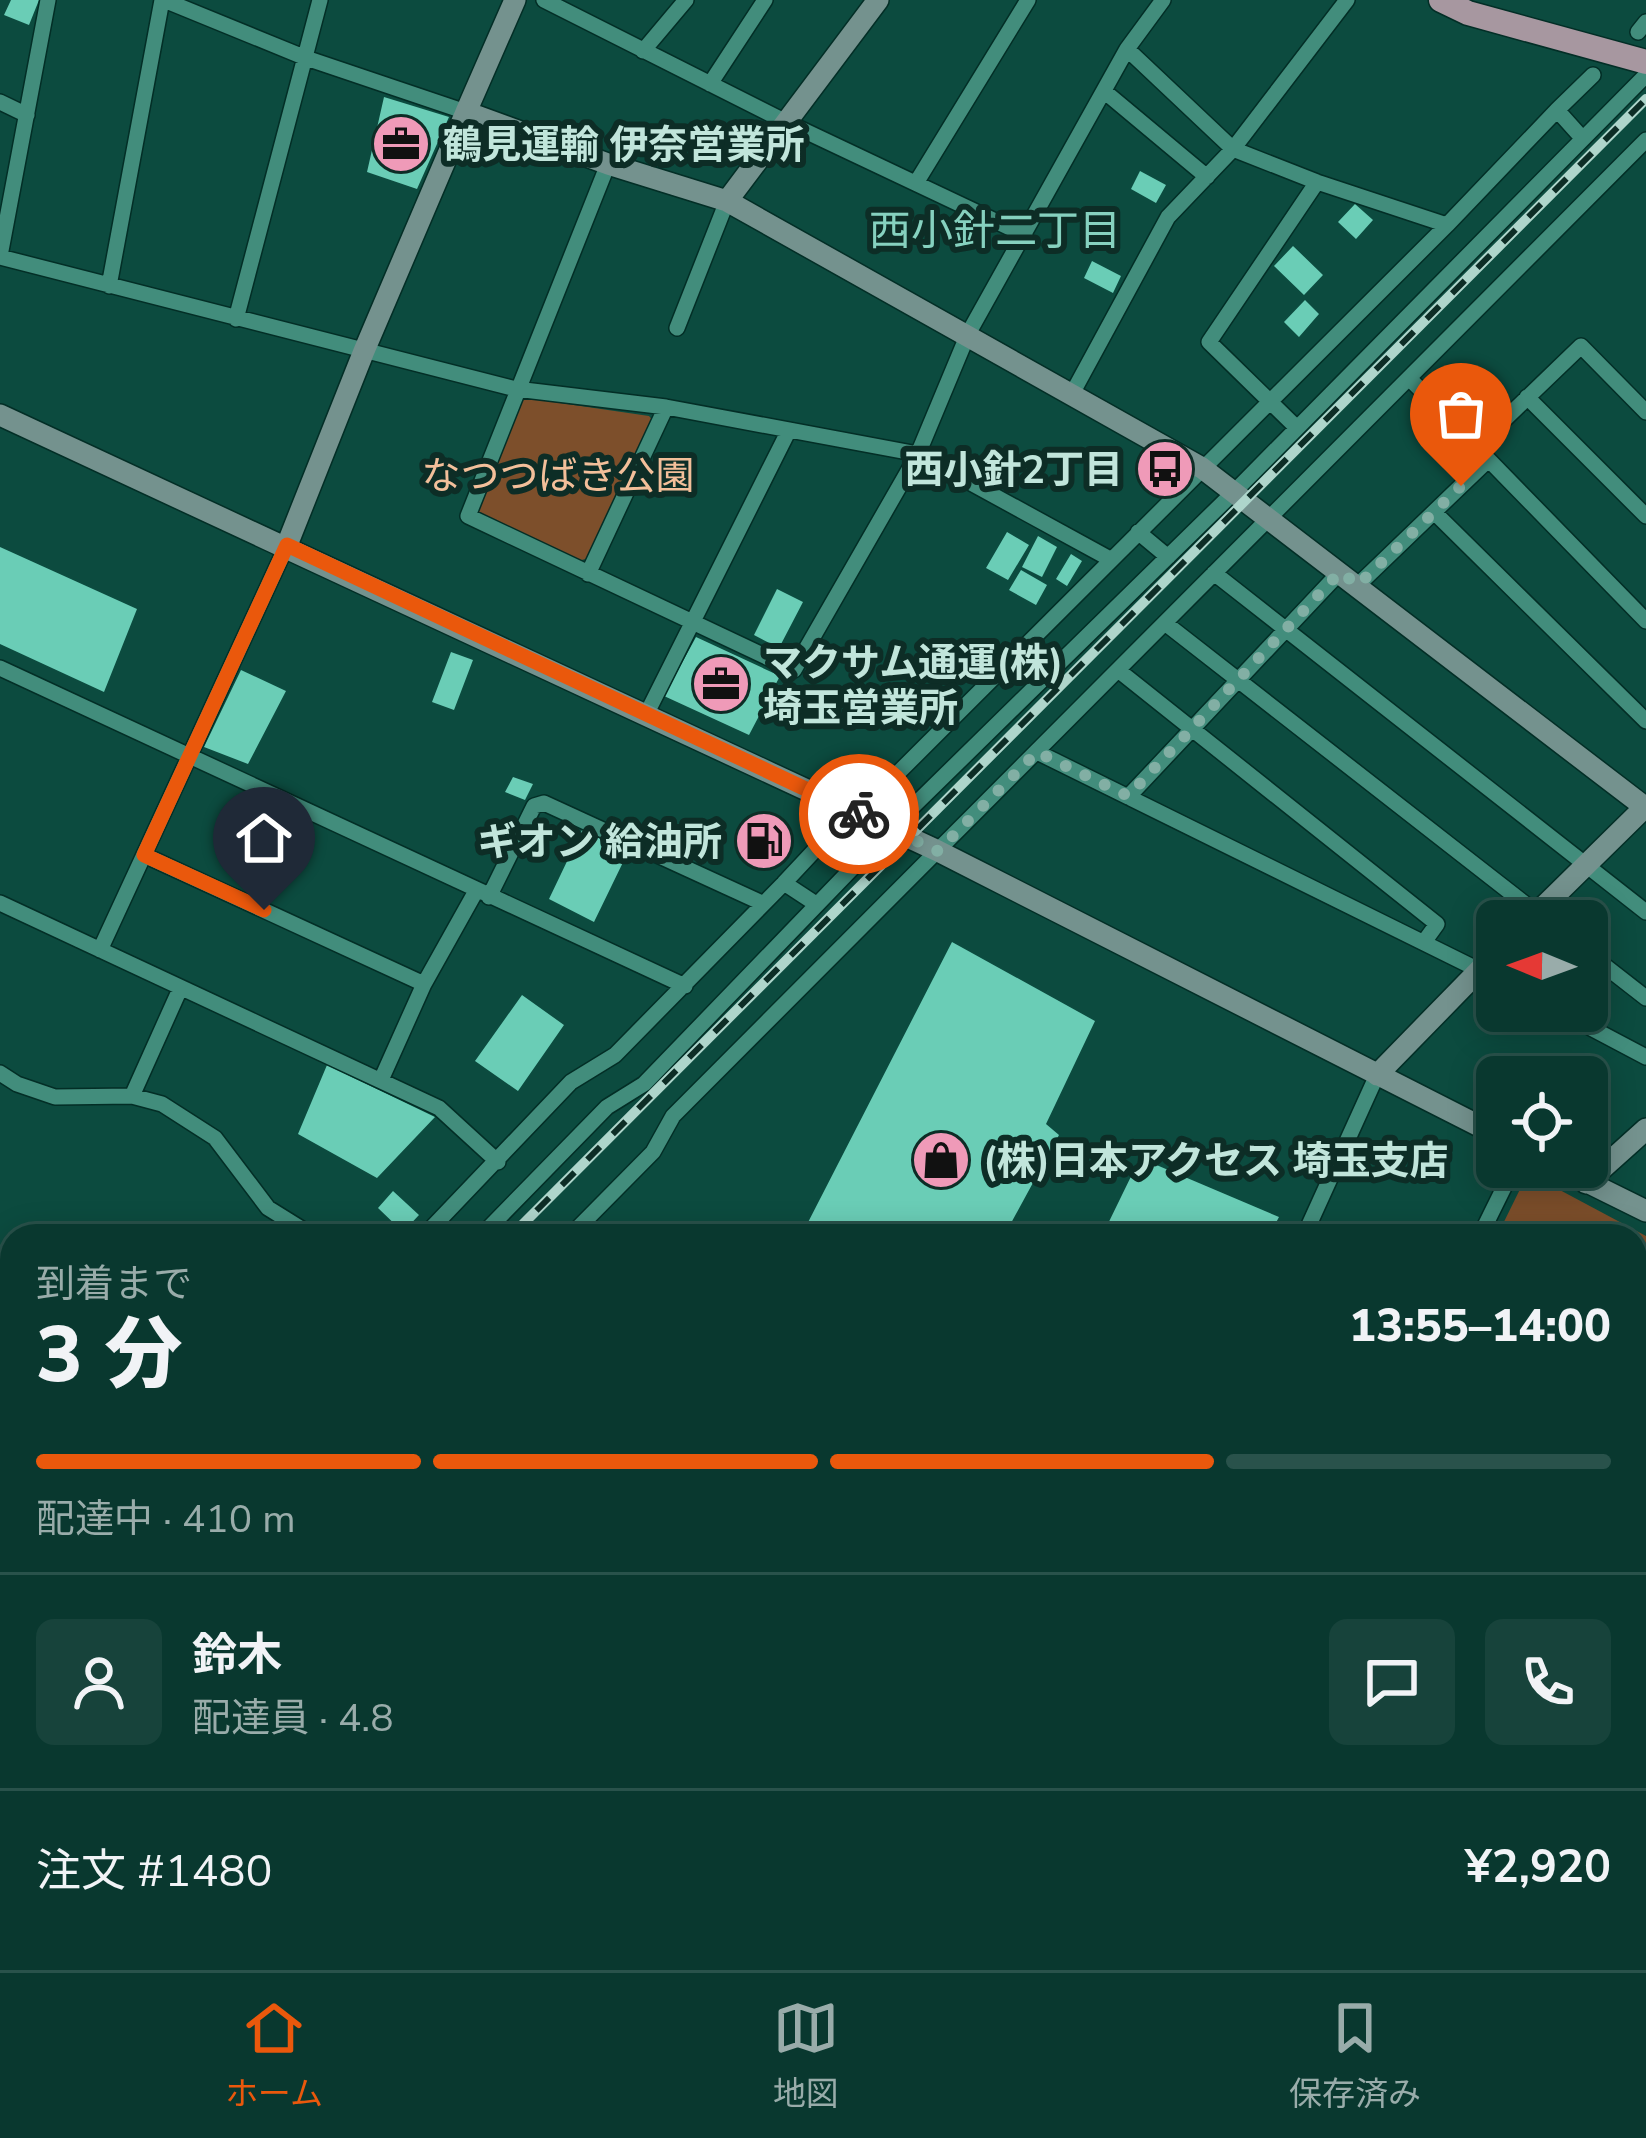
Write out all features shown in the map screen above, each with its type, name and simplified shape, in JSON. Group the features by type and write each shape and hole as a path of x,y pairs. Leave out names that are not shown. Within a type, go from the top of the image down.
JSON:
{"main road":[{"path":"1441,0 1468,13 1646,62"}],"street":[{"path":"48,0 0,257 516,389 666,407 918,454 1110,560"},
{"path":"109,286 163,0 306,58 727,201 1202,468 1646,807 1554,900"},
{"path":"236,319 320,0"},
{"path":"100,950 287,545 364,351 515,0"},
{"path":"544,0 1025,235"},
{"path":"643,51 686,0"},
{"path":"710,84 765,0"},
{"path":"677,328 727,201 878,0"},
{"path":"916,183 1028,0"},
{"path":"608,164 468,517 794,670 918,454 968,334 1127,49 1163,0"},
{"path":"1073,392 1168,217 1234,149 1347,0"},
{"path":"1127,49 1234,149 1447,225"},
{"path":"882,789 1593,75"},
{"path":"493,1224 607,1107 644,1084 890,829 1234,492 1646,75"},
{"path":"1104,91 1207,177"},
{"path":"0,102 27,115"},
{"path":"1557,110 1583,139"},
{"path":"583,1224 653,1151 673,1116 1646,140"},
{"path":"1297,428 1209,342 1317,182"},
{"path":"1476,447 1581,346 1646,412"},
{"path":"1409,378 1646,621"},
{"path":"1527,397 1646,516"},
{"path":"588,574 666,407"},
{"path":"0,415 938,851 1476,1124"},
{"path":"646,713 789,430"},
{"path":"1128,796 1286,630 1434,512 1489,460"},
{"path":"1434,512 1646,721"},
{"path":"1138,532 1168,557"},
{"path":"1214,574 1646,912"},
{"path":"1165,622 1515,900"},
{"path":"0,668 685,986"},
{"path":"1118,670 1438,924 1424,942"},
{"path":"1037,752 1476,968"},
{"path":"381,1080 424,984 534,806 544,803 762,903"},
{"path":"436,1224 571,1082 616,1055 828,836"},
{"path":"144,855 424,984"},
{"path":"784,883 816,904"},
{"path":"0,903 439,1108 498,1162"},
{"path":"1608,968 1646,998"},
{"path":"1309,1224 1377,1075 1476,985"},
{"path":"132,1096 180,989"},
{"path":"1598,1032 1646,1057"},
{"path":"0,1073 56,1097 132,1096 162,1105 215,1138 268,1208 294,1224"},
{"path":"1608,1163 1646,1129"},
{"path":"1486,1224 1504,1188"},
{"path":"1597,1188 1646,1211"}],"green space":[{"name":"なつつばき公園","path":"526,398 649,416 654,422 589,558 578,561 480,516 476,506"},
{"path":"1521,1188 1556,1188 1624,1224 1503,1224"}],"building":[{"path":"11,0 39,0 29,25 4,15"},
{"path":"384,97 449,117 417,189 367,172"},
{"path":"1140,171 1166,185 1156,203 1131,189"},
{"path":"1355,204 1373,220 1356,239 1338,222"},
{"path":"1293,246 1323,275 1304,295 1274,266"},
{"path":"1092,261 1121,276 1113,293 1084,278"},
{"path":"1305,300 1319,314 1299,337 1284,322"},
{"path":"1007,532 1029,545 1008,580 986,568"},
{"path":"1038,536 1057,547 1042,577 1022,567"},
{"path":"0,547 137,609 104,692 0,644"},
{"path":"1071,554 1082,561 1067,586 1056,579"},
{"path":"1021,570 1047,585 1036,605 1009,590"},
{"path":"777,589 803,602 779,648 754,635"},
{"path":"696,637 780,676 749,735 664,696"},
{"path":"451,652 473,660 454,710 432,702"},
{"path":"241,670 286,691 248,764 204,747"},
{"path":"513,777 533,784 525,800 505,792"},
{"path":"582,830 628,852 594,922 549,899"},
{"path":"952,942 1095,1021 1046,1124 1059,1135 1011,1224 807,1224"},
{"path":"522,995 564,1025 518,1091 475,1061"},
{"path":"327,1065 435,1117 377,1178 298,1134"},
{"path":"1140,1158 1279,1217 1275,1224 1108,1224"},
{"path":"393,1191 419,1215 411,1224 395,1224 378,1208"}],"railway":[{"path":"523,1224 1646,99"}],"way so far":[{"path":"859,814 938,851 1037,752 1128,796 1340,572 1358,585 1461,486"}],"place":[{"name":"鶴見運輸 伊奈営業所","path":"401,144"},
{"name":"西小針2丁目","path":"1165,469"},
{"name":"マクサム通運(株) 埼玉営業所","path":"721,684"},
{"name":"ギオン 給油所","path":"764,841"},
{"name":"(株)日本アクセス 埼玉支店","path":"941,1160"}],"district":[{"name":"西小針二丁目","path":"995,230"}],"route":[{"path":"264,910 144,855 287,545 859,814"}]}
